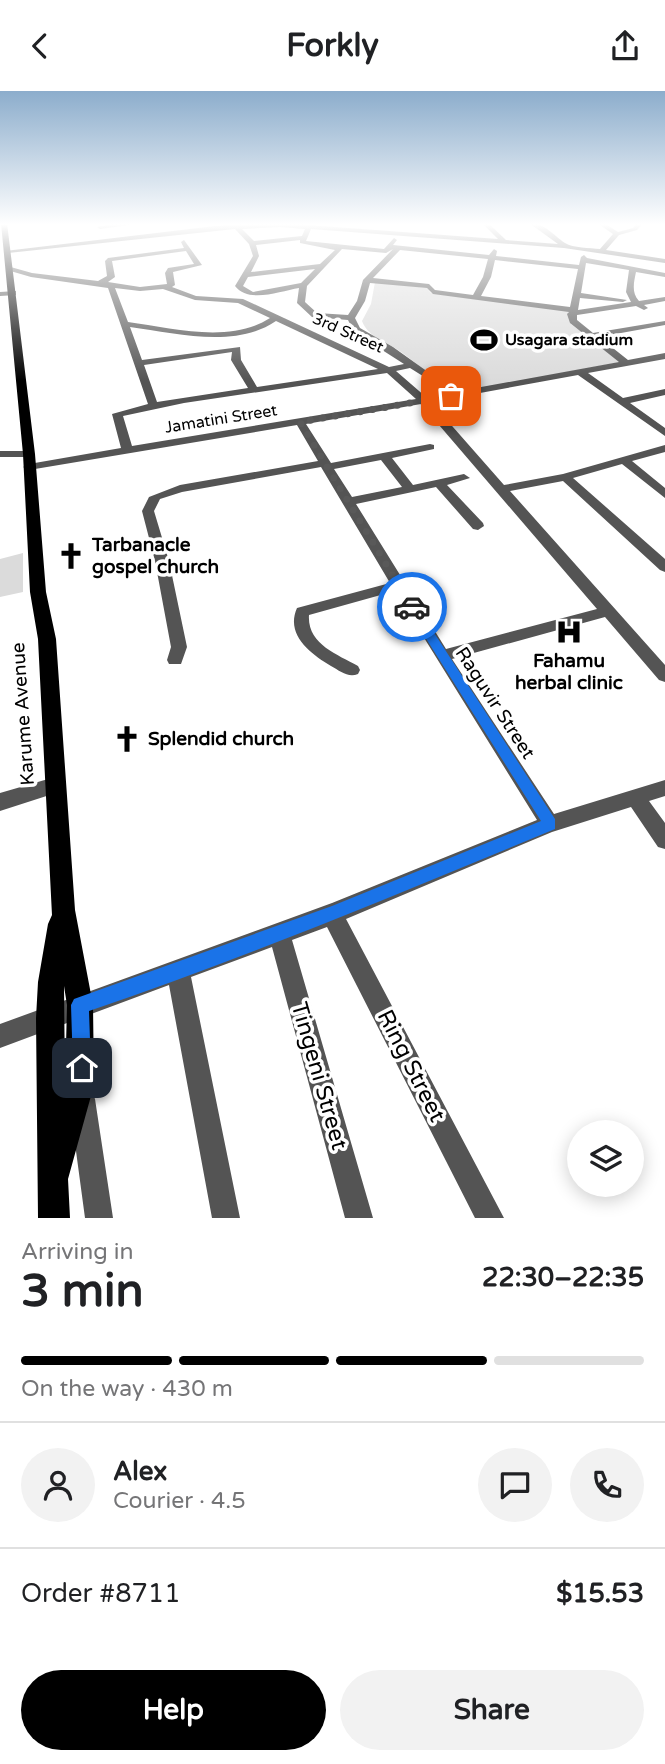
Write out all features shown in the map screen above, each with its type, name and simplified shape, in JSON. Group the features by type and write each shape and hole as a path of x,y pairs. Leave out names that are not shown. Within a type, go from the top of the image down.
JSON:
{"main road":[{"name":"Karume Avenue","path":"8,285 29,461 38,592 47,639 62,910 80,1005 80,1086 53,1179"},
{"name":"Karume Avenue","path":"54,1218 49,1018 51,982 62,910"}],"street":[{"name":"3rd Street","path":"8,285 30,276"},
{"name":"3rd Street","path":"36,276 140,289 164,287 195,298 240,301 388,370 422,399"},
{"path":"111,276 104,283 111,288 154,407"},
{"path":"164,287 170,285 169,276"},
{"path":"243,276 239,286 243,291 253,294 303,285"},
{"path":"273,276 287,299"},
{"path":"312,276 303,285 299,300 313,315 351,318"},
{"path":"351,318 371,276"},
{"path":"476,297 487,276"},
{"path":"581,276 572,312 573,321 626,363"},
{"path":"632,276 629,292 635,302"},
{"path":"367,280 429,286 433,292 572,312 665,299"},
{"path":"578,295 635,302 665,321"},
{"path":"351,318 357,330 426,375 439,376 421,384"},
{"path":"125,324 225,334 260,328 274,319"},
{"path":"590,336 665,321"},
{"path":"139,363 237,349 236,360 255,391"},
{"name":"Jamatini Street","path":"0,454 29,461 127,450 581,373 665,356"},
{"path":"127,450 117,414 412,365"},
{"path":"581,373 665,433"},
{"path":"621,402 665,392"},
{"path":"422,399 663,670"},
{"name":"Raguvir Street","path":"300,422 442,656 550,824"},
{"path":"174,660 179,647 162,561 148,511 155,497 180,489 385,457 429,447"},
{"path":"503,489 565,477 665,448"},
{"path":"385,457 411,489"},
{"path":"624,460 665,494"},
{"path":"565,477 665,567"},
{"path":"348,502 464,478"},
{"path":"438,483 478,526"},
{"path":"352,670 308,643 301,628 302,612 398,585"},
{"path":"442,656 608,611"},
{"path":"0,801 55,785"},
{"path":"0,1036 332,914 550,824 665,788"},
{"path":"635,797 665,840"},
{"name":"Ring Street","path":"332,914 490,1218"},
{"name":"Tingeni Street","path":"279,933 359,1218"},
{"path":"178,972 226,1218"},
{"path":"80,1086 99,1218"}],"shaded area":[{"path":"375,282 427,288 431,293 568,311 571,324 620,362 452,394 365,326 362,321 371,304"},
{"path":"23,553 23,592 0,597 0,559"}],"way so far":[{"path":"412,607 300,422 451,396"}],"place":[{"name":"Usagara stadium","path":"484,340"},
{"name":"Tarbanacle gospel church","path":"71,556"},
{"name":"Fahamu herbal clinic","path":"569,632"},
{"name":"Splendid church","path":"127,739"}],"route":[{"path":"82,1068 80,1005 178,972 332,914 550,824 412,607"}]}
